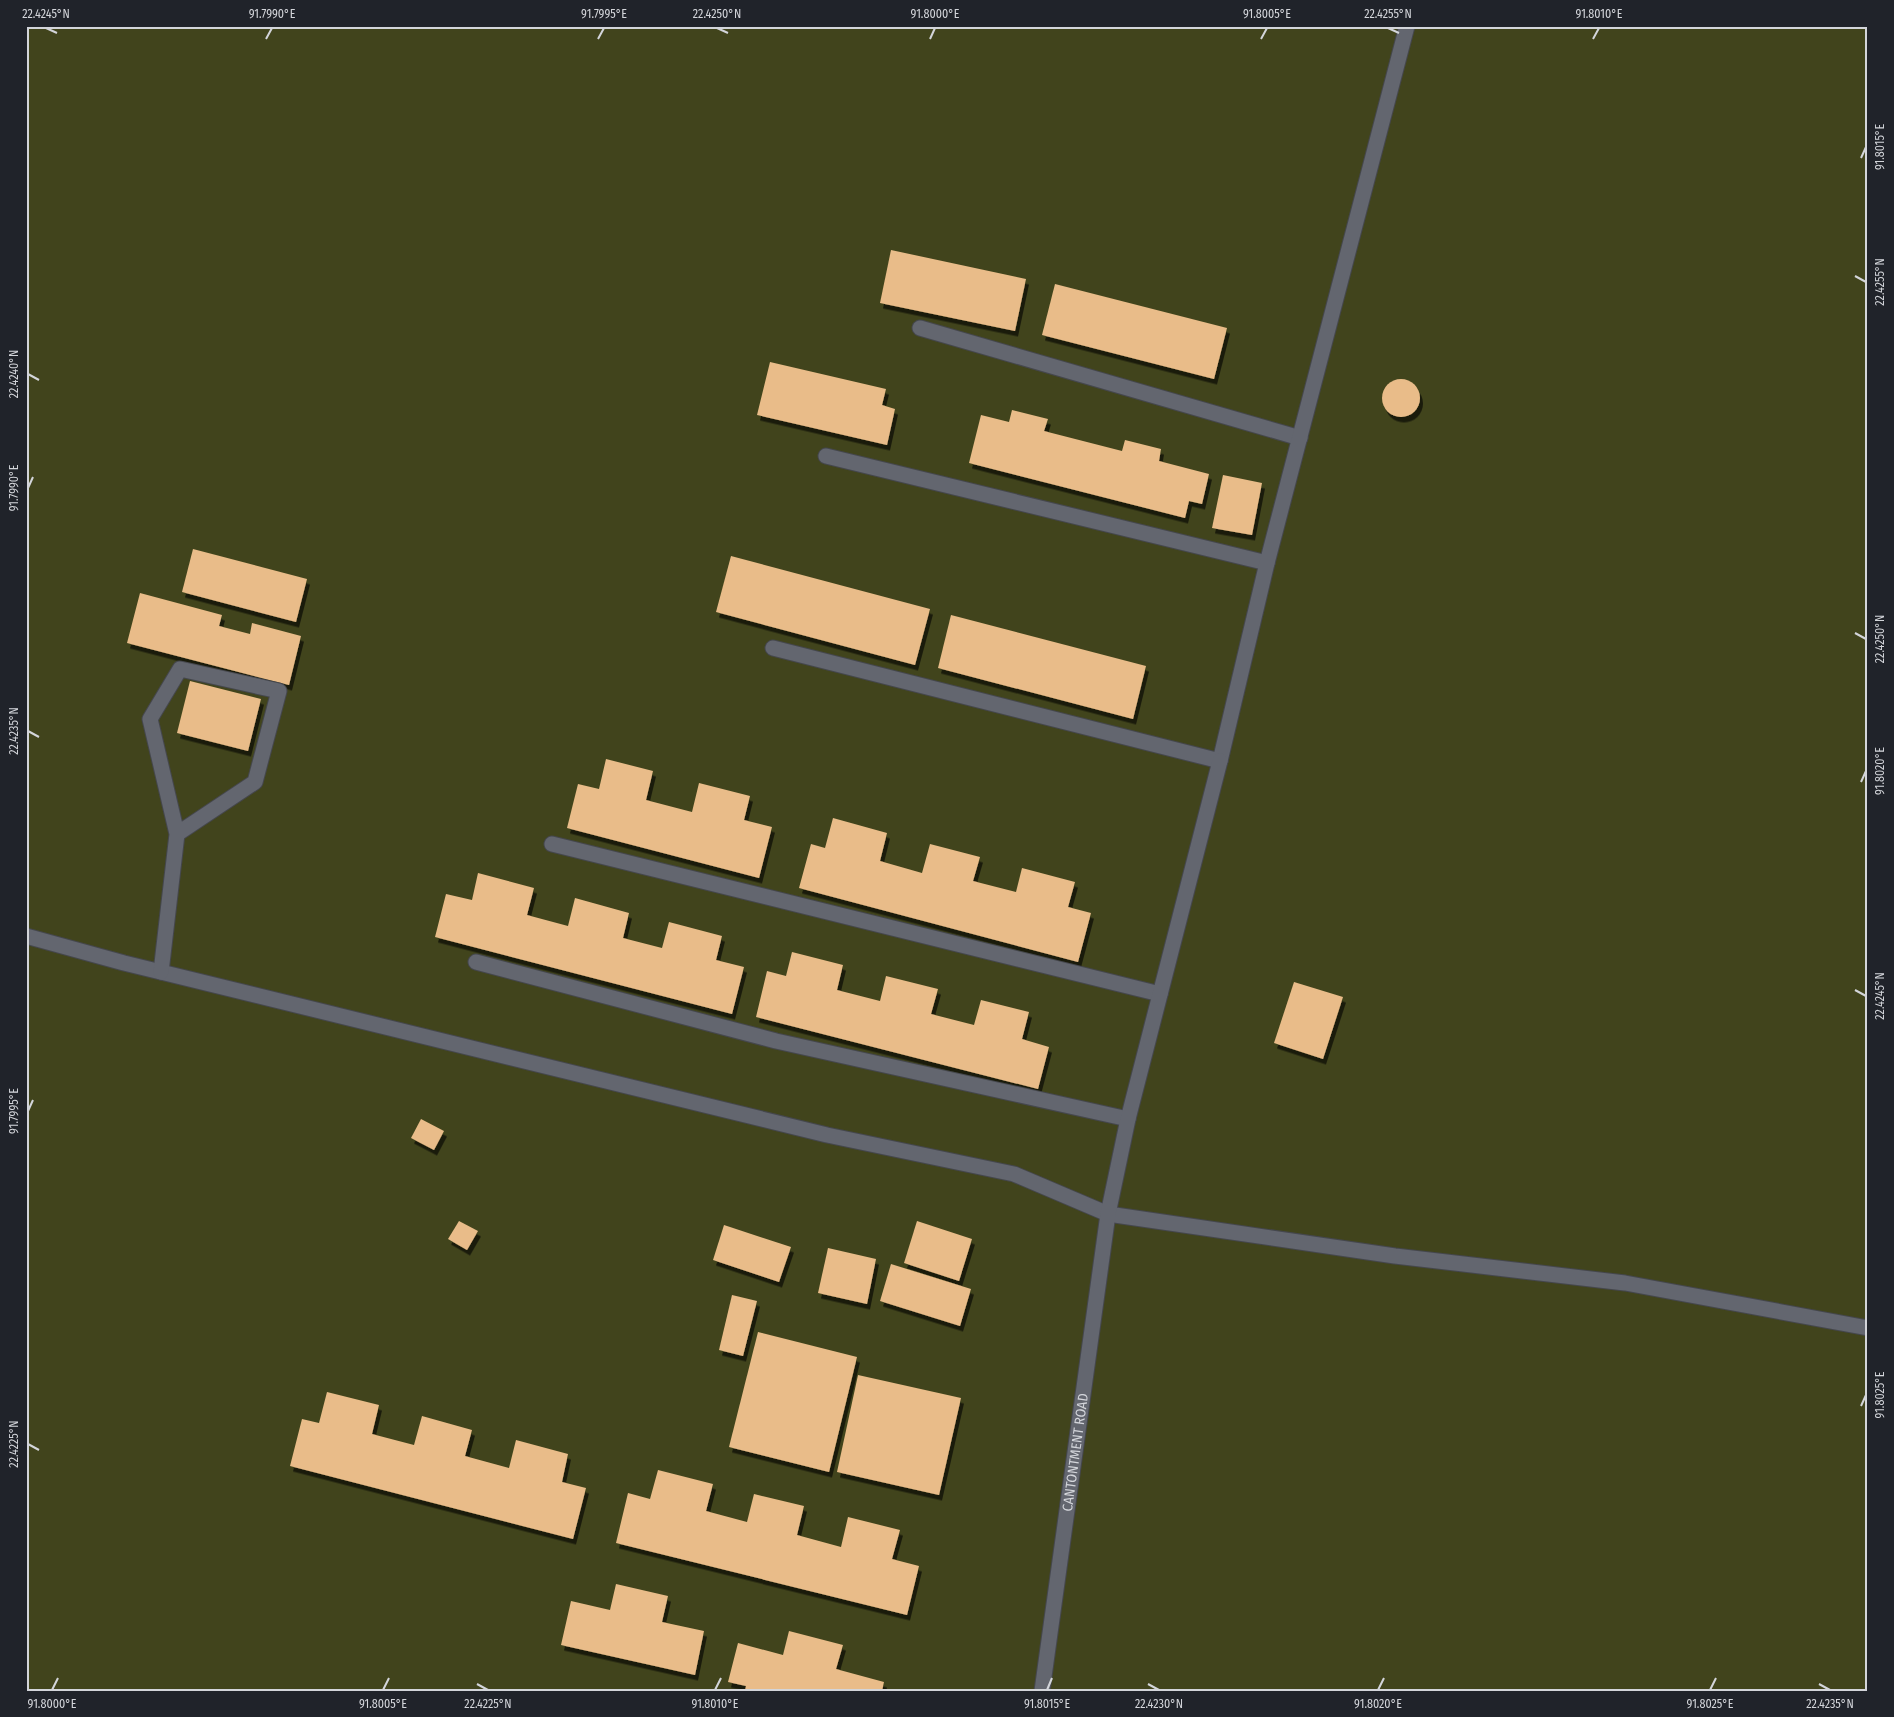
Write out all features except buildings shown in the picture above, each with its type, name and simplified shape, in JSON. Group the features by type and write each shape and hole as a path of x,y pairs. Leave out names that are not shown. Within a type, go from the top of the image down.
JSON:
{"street":[{"name":"CANTONTMENT ROAD","path":"1042,1691 1108,1214 1128,1119 1220,762 1267,564 1407,26"},
{"path":"920,328 1300,438"},
{"path":"826,456 1267,564"},
{"path":"773,648 1220,762"},
{"path":"161,972 177,834 150,719 180,669 279,691 256,782 177,834"},
{"path":"552,844 1160,994"},
{"path":"26,936 161,972 827,1135 1014,1174 1108,1214 1395,1256 1625,1283 1868,1328"},
{"path":"476,962 776,1041 1128,1119"}],"green space":[{"path":"26,26 1868,26 1868,1691 26,1691"}]}
